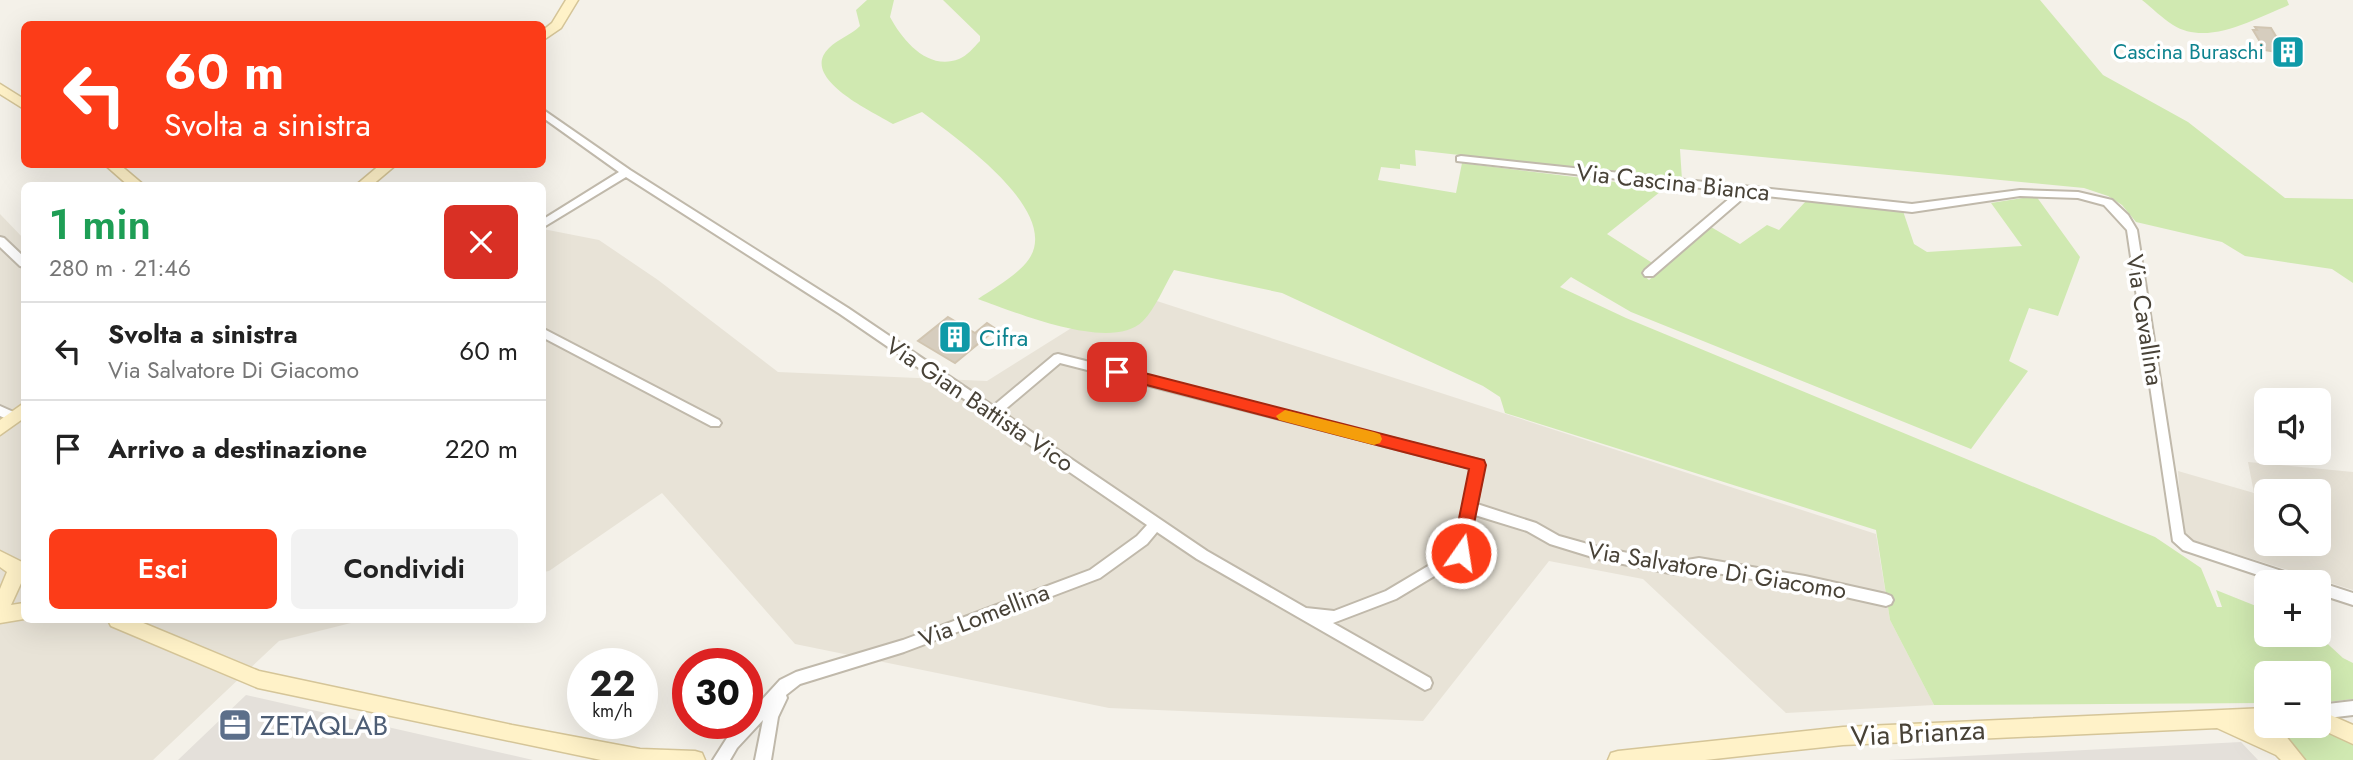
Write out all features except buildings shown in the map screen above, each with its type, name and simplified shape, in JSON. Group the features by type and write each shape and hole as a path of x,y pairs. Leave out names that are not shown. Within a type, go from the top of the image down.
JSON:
{"street":[{"path":"546,35 557,25 572,0"},
{"path":"0,88 21,103"},
{"name":"Via Gian Battista Vico","path":"546,115 626,172 844,311 1202,555 1425,683"},
{"name":"Via Cascina Bianca","path":"1461,159 1886,205"},
{"path":"115,168 134,182"},
{"path":"366,182 386,168"},
{"path":"546,222 626,172"},
{"path":"1649,273 1746,190"},
{"name":"Via Cavallina","path":"1886,205 1912,208 2020,193 2053,192 2098,199 2119,212 2132,230 2178,537 2188,546 2261,570"},
{"path":"2,246 21,261"},
{"path":"546,334 715,423"},
{"path":"992,414 1058,358 1478,465 1461,553 1391,595 1334,617 1301,612"},
{"path":"0,429 13,412"},
{"name":"Via Salvatore Di Giacomo","path":"1471,508 1531,527 1555,540 1602,554 1675,568 1699,564 1805,582 1886,600"},
{"name":"Via Lomellina","path":"721,760 752,720 785,685 796,679 904,646 1096,574 1142,540 1156,524"},
{"path":"0,558 21,571 13,609"},
{"path":"2331,593 2353,599"},
{"path":"124,623 258,679 512,734 640,758 695,760"},
{"path":"763,760 771,716 783,693 796,679"},
{"path":"2331,711 2353,708"},
{"name":"Via Brianza","path":"1618,760 1843,736 2254,718"},
{"name":"Via Brianza","path":"2218,721 2242,729 2288,754"},
{"path":"2331,725 2353,735"},
{"path":"2277,738 2288,754"}],"shaded area":[{"path":"0,214 21,236 21,623 351,623 279,641 153,760 0,760"},
{"path":"546,230 599,240 658,280 778,372 987,381 1129,292 1876,534 1890,620 1934,705 1786,713 1643,579 1549,561 1423,721 1109,708 795,644 662,493 546,572"},
{"path":"2248,462 2254,463 2254,465 2353,472 2353,590 2331,583 2331,570 2288,570 2191,540 2182,530 2178,471 2254,493"},
{"path":"246,695 533,760 178,760"},
{"path":"2241,742 2258,760 1888,760"}],"green space":[{"path":"867,0 894,0 890,17 909,44 927,57 948,62 965,56 980,41 980,36 943,0 2040,0 2103,75 2188,122 2285,198 2353,199 2353,283 2332,269 2245,256 2222,242 2136,222 2122,205 2108,196 2084,188 1680,149 1682,180 1415,150 1416,166 1400,164 1400,169 1381,167 1378,180 1456,193 1462,163 1665,188 1607,234 1654,264 1641,273 1649,280 1711,227 1740,244 1767,225 1779,230 1806,201 1903,211 1914,244 1927,252 2022,246 1991,203 2036,196 2080,257 2058,316 2029,308 2009,361 2028,371 1971,449 1631,312 1571,277 1560,287 1626,318 2155,537 2201,568 2217,607 2222,607 2216,590 2254,605 2254,647 2331,647 2353,663 2353,699 2331,702 2331,661 2254,661 2254,703 1934,705 1890,620 1876,530 1505,413 1500,397 1483,386 1282,293 1174,270 1143,321 1128,330 1109,333 1062,327 978,299 1012,276 1029,259 1035,240 1031,219 1018,197 1000,176 922,112 893,124 856,103 830,82 823,71 822,59 829,48 860,26 856,10"},
{"path":"2142,0 2287,0 2289,5 2247,23 2216,32 2201,33 2173,25"},
{"path":"2331,730 2353,741 2353,760 2304,760 2282,739 2331,738"}],"slow traffic":[{"path":"1285,416 1374,439"}],"place":[{"name":"Cascina Buraschi","path":"2288,52"},
{"name":"Cifra","path":"955,337"},
{"name":"ZETAQLAB","path":"235,725"}],"route":[{"path":"1117,372 1478,465 1461,553"}]}
